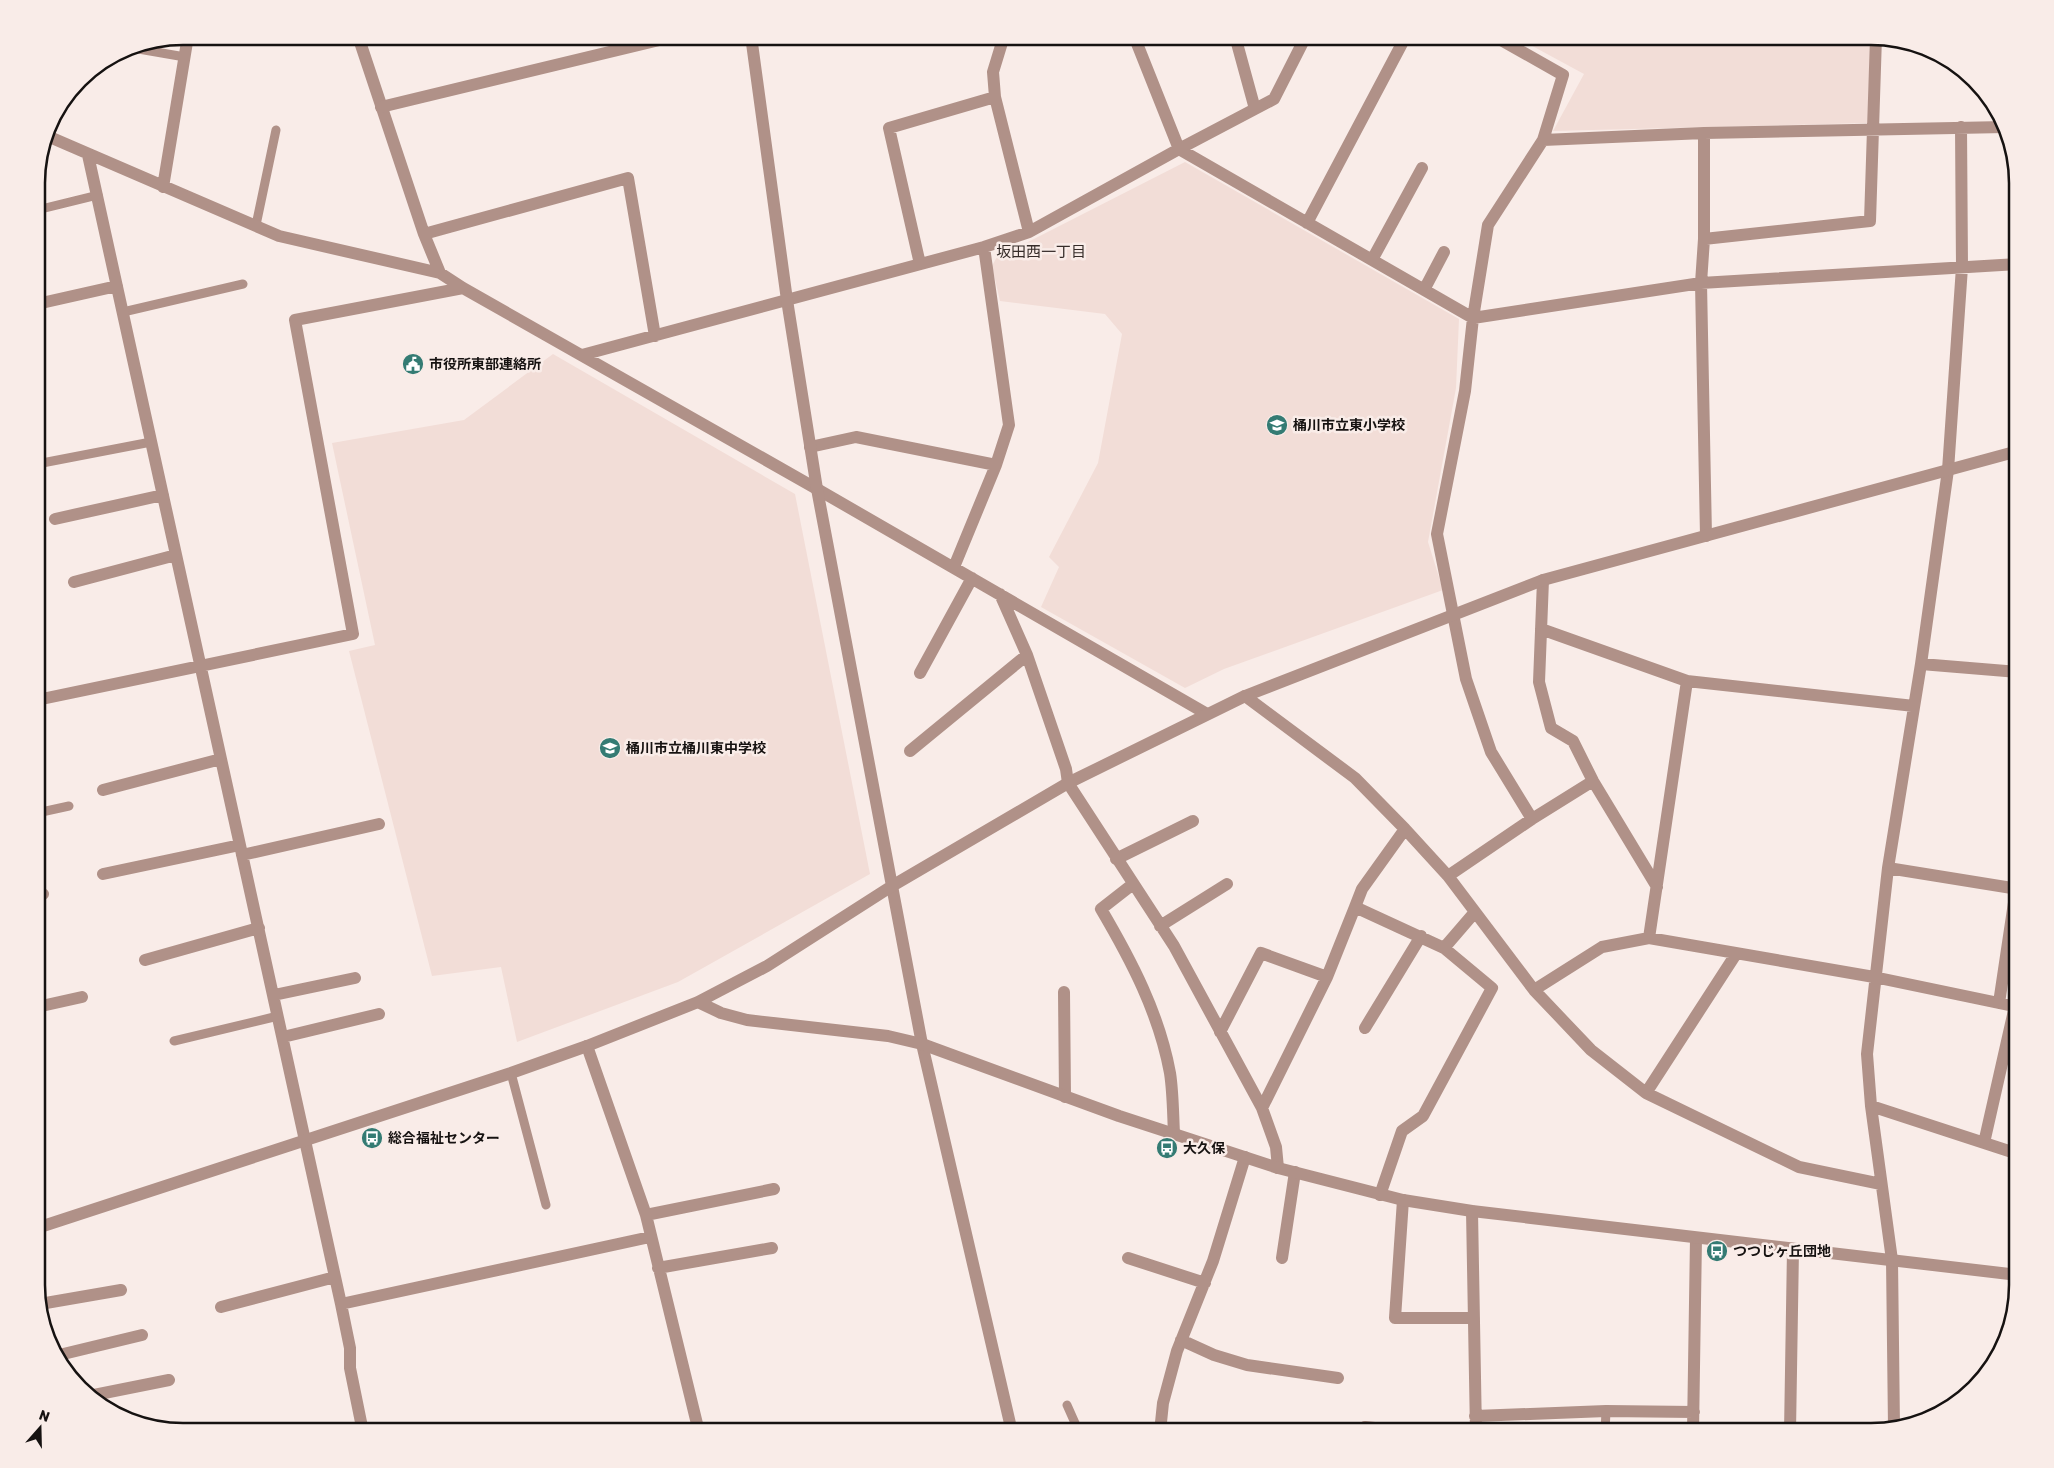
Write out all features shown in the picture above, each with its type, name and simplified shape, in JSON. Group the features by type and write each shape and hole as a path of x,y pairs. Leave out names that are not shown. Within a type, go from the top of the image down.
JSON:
{"street":[{"path":"163,187 187,45"},
{"path":"361,45 424,234 440,273"},
{"path":"382,106 638,45"},
{"path":"752,45 787,300 817,488 922,1044 1010,1423"},
{"path":"1001,45 993,72 995,97 1029,232"},
{"path":"1138,45 1178,149 1473,318 1701,283 2009,264"},
{"path":"1237,45 1255,109"},
{"path":"582,355 984,247 1029,232 1178,149 1274,99 1301,45"},
{"path":"1307,223 1401,45"},
{"path":"1510,45 1563,75 1543,140 1488,225 1473,318 1465,391 1437,534 1466,679 1491,752 1532,819"},
{"path":"1704,239 1870,221 1876,45"},
{"path":"920,264 889,128 995,97"},
{"path":"1894,1421 1892,1260 1871,1106 1867,1054 1874,977 1888,868 1921,664 1948,470 1962,267 1961,127"},
{"path":"1543,140 1704,133 1997,127"},
{"path":"1704,133 1704,239 1701,283 1706,536"},
{"path":"53,138 279,236 440,273 463,288 817,488 1208,714"},
{"path":"88,155 336,1277 350,1348 350,1368 361,1423"},
{"path":"1372,260 1422,168"},
{"path":"424,234 628,178 655,336"},
{"path":"954,567 996,465 1009,426 984,247"},
{"path":"1424,290 1444,252"},
{"path":"45,302 117,286"},
{"path":"45,698 200,664 353,634 295,320 463,288"},
{"path":"810,447 856,437 996,465"},
{"path":"45,1225 510,1073 587,1046 698,1002 767,966 892,886 1068,783 1245,696 1543,580 2009,453"},
{"path":"55,519 163,495"},
{"path":"74,582 176,555"},
{"path":"920,673 972,578"},
{"path":"1543,580 1539,682 1551,728 1574,741 1593,781 1657,887"},
{"path":"1000,594 1027,655 1060,750 1068,783 1174,946 1262,1108 1276,1147 1278,1168"},
{"path":"1541,630 1687,681 1914,706"},
{"path":"910,751 1027,655"},
{"path":"1921,664 2009,671"},
{"path":"1649,938 1687,681"},
{"path":"1245,696 1355,778 1405,829 1448,876 1534,990 1591,1050 1646,1092 1799,1167 1881,1184"},
{"path":"103,790 221,759"},
{"path":"1448,876 1532,819 1593,781"},
{"path":"1116,859 1193,821"},
{"path":"103,874 379,824"},
{"path":"1262,1108 1327,977 1362,890 1405,829"},
{"path":"1888,868 2009,888"},
{"path":"1133,884 1101,909 1128,954 1152,1007 1170,1073 1174,1134"},
{"path":"1160,926 1227,884"},
{"path":"1355,907 1444,948 1492,988 1423,1116 1402,1131 1380,1195"},
{"path":"1444,948 1475,912"},
{"path":"145,960 259,928"},
{"path":"1365,1028 1421,936"},
{"path":"1534,990 1602,947 1649,938 1874,977 2009,1005"},
{"path":"1999,1003 2009,940"},
{"path":"1220,1032 1261,954 1327,977"},
{"path":"1646,1092 1736,954"},
{"path":"274,996 355,978"},
{"path":"1064,992 1065,1097"},
{"path":"45,1005 82,997"},
{"path":"698,1002 721,1013 748,1020 880,1035 922,1044 1065,1097 1278,1168 1403,1200 1472,1212 2009,1275"},
{"path":"283,1037 379,1014"},
{"path":"1984,1143 2009,1037"},
{"path":"587,1046 646,1216 697,1423"},
{"path":"1871,1106 2009,1151"},
{"path":"1161,1423 1163,1403 1182,1340 1213,1261 1245,1157"},
{"path":"1282,1258 1295,1172"},
{"path":"646,1216 774,1189"},
{"path":"1403,1200 1395,1318 1474,1318"},
{"path":"1472,1212 1476,1423"},
{"path":"341,1304 650,1237"},
{"path":"1693,1423 1696,1238"},
{"path":"658,1268 772,1248"},
{"path":"1790,1423 1793,1249"},
{"path":"1128,1258 1205,1283"},
{"path":"221,1307 336,1277"},
{"path":"46,1303 121,1290"},
{"path":"63,1354 142,1335"},
{"path":"1182,1340 1214,1356 1247,1365 1338,1378"},
{"path":"98,1394 169,1380"},
{"path":"1476,1416 1606,1411 1694,1412"}],"lane":[{"path":"147,50 185,56"},
{"path":"256,225 276,130"},
{"path":"45,208 98,195"},
{"path":"123,312 243,284"},
{"path":"45,462 151,442"},
{"path":"45,810 69,806"},
{"path":"174,1041 278,1016"},
{"path":"510,1073 546,1205"},
{"path":"1067,1405 1075,1423"},
{"path":"1605,1423 1606,1411"}],"shaded area":[{"path":"1531,45 1870,45 1868,123 1553,131 1584,74"},
{"name":"桶川市立東小学校","path":"1185,162 1459,319 1456,388 1428,542 1443,590 1224,669 1185,688 1041,607 1059,567 1049,557 1098,463 1122,334 1105,314 1000,301 992,266 999,253 1028,242"},
{"name":"桶川市立桶川東中学校","path":"553,354 795,494 870,874 678,982 517,1042 501,967 432,976 349,651 375,645 332,443 464,420"}],"place":[{"name":"市役所東部連絡所","path":"413,364"},
{"name":"桶川市立東小学校","path":"1277,425"},
{"name":"桶川市立桶川東中学校","path":"610,748"},
{"name":"総合福祉センター","path":"372,1138"},
{"name":"大久保","path":"1167,1148"},
{"name":"つつじヶ丘団地","path":"1717,1251"}],"district":[{"name":"坂田西一丁目","path":"1041,252"}]}
